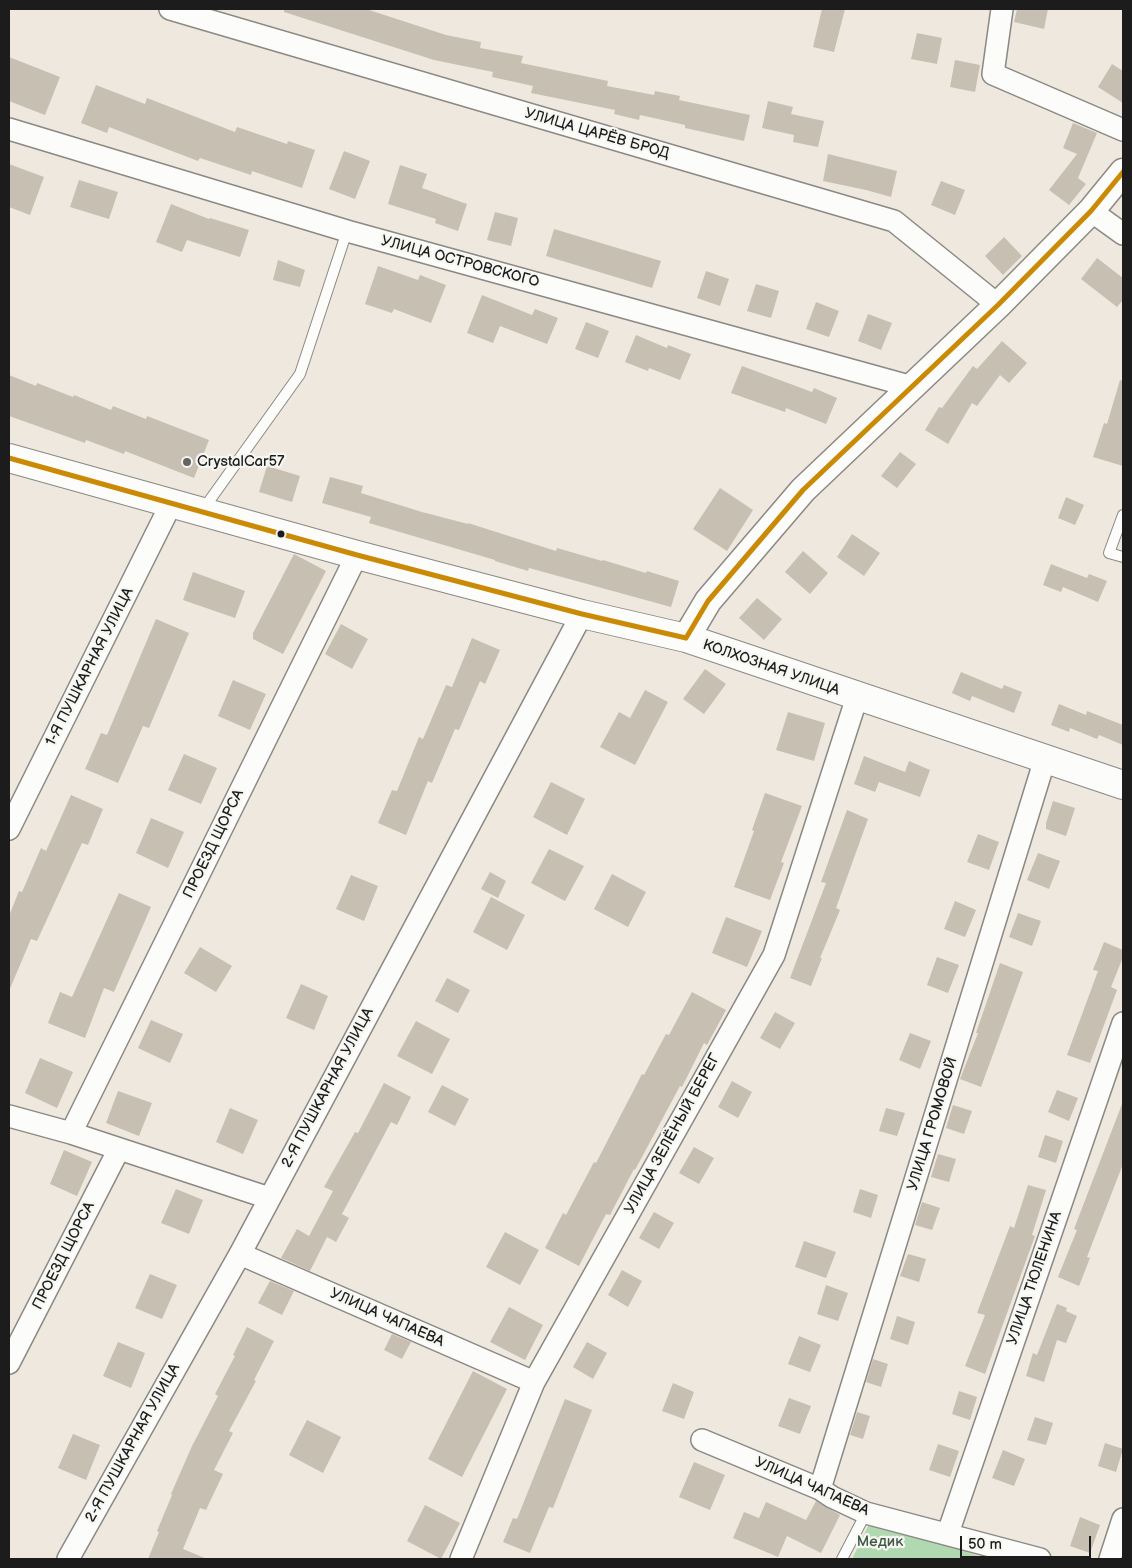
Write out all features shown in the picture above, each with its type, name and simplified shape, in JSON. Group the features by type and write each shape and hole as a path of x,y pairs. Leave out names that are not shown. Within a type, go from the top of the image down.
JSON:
{"main road":[{"name":"КОЛХОЗНАЯ УЛИЦА","path":"9,458 357,555 582,614 686,638 1123,785"}],"street":[{"name":"УЛИЦА ЦАРЁВ БРОД","path":"170,9 894,220 998,305"},
{"path":"1002,9 993,74 1123,130"},
{"name":"УЛИЦА ОСТРОВСКОГО","path":"9,129 347,231 913,387"},
{"path":"686,638 708,601 803,490 998,305 1092,211 1123,172"},
{"path":"1092,211 1123,234"},
{"name":"1-Я ПУШКАРНАЯ УЛИЦА","path":"9,829 171,504"},
{"name":"ПРОЕЗД ЩОРСА","path":"71,1133 357,555"},
{"name":"2-Я ПУШКАРНАЯ УЛИЦА","path":"68,1559 240,1254 582,614"},
{"name":"УЛИЦА ЗЕЛЁНЫЙ БЕРЕГ","path":"460,1559 534,1382 774,954 857,697"},
{"name":"УЛИЦА ГРОМОВОЙ","path":"820,1489 1045,759"},
{"name":"УЛИЦА ТЮЛЕНИНА","path":"948,1533 1123,1023"},
{"path":"9,1116 71,1133 269,1198"},
{"name":"ПРОЕЗД ЩОРСА","path":"9,1363 119,1149"},
{"name":"УЛИЦА ЧАПАЕВА","path":"240,1254 534,1382"},
{"name":"УЛИЦА ЧАПАЕВА","path":"702,1440 820,1489 832,1497 866,1513 948,1533 1040,1559"},
{"path":"1110,1559 1123,1519"}],"lane":[{"path":"201,512 300,374 347,231"},
{"path":"1123,515 1110,553 1123,558"},
{"path":"842,1559 866,1513"}],"green space":[{"name":"Медик","path":"871,1520 987,1559 852,1559"}],"building":[{"path":"284,9 366,9 446,35 481,42 480,48 523,56 521,63 608,81 607,86 654,95 655,91 680,96 679,100 750,115 744,141 685,128 685,125 640,115 639,120 614,114 615,110 531,93 533,86 492,77 493,72 434,60 284,12"},
{"path":"822,9 845,9 834,52 813,47"},
{"path":"1017,9 1048,9 1044,29 1014,22"},
{"path":"917,33 942,38 937,64 911,59"},
{"path":"9,57 60,77 45,115 9,101"},
{"path":"955,60 980,65 975,92 950,87"},
{"path":"1112,64 1123,71 1123,103 1098,87"},
{"path":"96,85 145,104 147,98 235,132 237,127 287,144 288,141 315,150 302,188 252,171 251,175 200,158 198,161 109,127 107,133 81,123"},
{"path":"768,101 793,107 791,114 824,121 818,147 793,142 794,135 762,128"},
{"path":"1073,123 1097,133 1078,178 1086,184 1069,205 1049,190 1077,154 1063,148"},
{"path":"344,151 370,161 355,199 329,189"},
{"path":"828,154 897,171 891,197 823,181"},
{"path":"9,164 44,177 30,215 9,207"},
{"path":"400,165 427,174 422,188 467,204 458,231 435,223 436,219 388,204"},
{"path":"79,180 118,192 109,219 70,207"},
{"path":"941,181 965,190 955,215 931,205"},
{"path":"171,204 209,219 249,230 240,257 187,240 182,252 156,242"},
{"path":"495,212 518,218 511,246 487,240"},
{"path":"554,229 661,261 652,288 546,256"},
{"path":"1004,237 1022,256 1003,275 985,256"},
{"path":"1097,258 1123,278 1123,300 1117,307 1081,279"},
{"path":"278,260 305,270 300,287 273,280"},
{"path":"378,266 418,280 420,275 446,285 431,323 394,309 392,313 365,304"},
{"path":"706,271 729,279 720,306 697,298"},
{"path":"756,284 779,291 771,318 747,311"},
{"path":"482,295 532,315 535,309 558,318 547,344 500,326 493,343 467,333"},
{"path":"816,302 839,311 829,337 806,329"},
{"path":"868,314 892,323 881,350 858,341"},
{"path":"586,322 609,331 598,358 575,349"},
{"path":"636,335 667,348 668,345 691,354 680,380 649,368 648,371 625,362"},
{"path":"1002,341 1027,363 1009,383 1000,375 977,406 972,403 948,444 925,430 939,407 942,408 973,366 977,369"},
{"path":"742,366 812,392 814,388 837,398 826,424 786,408 785,412 731,393"},
{"path":"9,375 36,386 37,383 73,397 74,395 111,410 113,406 146,419 147,416 209,440 194,478 125,451 124,454 86,440 85,443 9,416"},
{"path":"1120,380 1123,381 1123,466 1093,457 1104,423 1107,424"},
{"path":"900,452 916,464 897,488 881,476"},
{"path":"267,466 300,476 292,502 259,492"},
{"path":"330,477 363,486 361,493 422,512 468,523 556,551 557,548 679,581 671,607 529,568 528,571 369,523 371,517 322,503"},
{"path":"720,488 753,510 727,551 693,529"},
{"path":"1066,497 1084,505 1075,525 1058,518"},
{"path":"852,534 880,553 864,576 837,557"},
{"path":"803,551 828,573 810,594 785,572"},
{"path":"294,554 326,571 283,654 253,639 253,633"},
{"path":"1051,564 1087,578 1089,574 1107,581 1098,602 1063,587 1061,592 1043,585"},
{"path":"193,572 245,591 235,618 183,600"},
{"path":"757,598 782,619 764,640 739,618"},
{"path":"156,619 189,633 149,728 143,726 118,783 85,769 101,733 107,735"},
{"path":"341,624 368,639 352,669 325,654"},
{"path":"472,638 500,650 485,684 480,681 459,730 455,729 432,783 428,781 406,835 378,823 392,790 397,791 419,737 423,739 446,685 452,687"},
{"path":"705,669 726,684 704,714 683,699"},
{"path":"961,672 1002,689 1004,685 1022,692 1014,713 972,696 970,701 952,693"},
{"path":"233,680 266,694 250,730 218,716"},
{"path":"645,690 668,702 635,765 600,747 619,712 630,718"},
{"path":"1059,704 1086,715 1087,711 1123,725 1123,745 1099,735 1097,739 1070,728 1069,732 1051,725"},
{"path":"788,712 825,723 814,761 776,750"},
{"path":"184,754 217,768 201,804 168,790"},
{"path":"864,756 905,772 909,761 930,770 920,797 879,782 875,792 854,784"},
{"path":"551,782 585,799 567,835 533,817"},
{"path":"765,793 802,806 781,862 784,863 770,900 734,887"},
{"path":"71,795 103,809 88,845 82,843 37,941 31,939 9,991 9,916 19,891 22,892 41,848 46,851"},
{"path":"1053,801 1075,808 1066,836 1046,829"},
{"path":"847,810 868,819 836,908 840,910 820,958 822,958 811,986 790,978 826,883 821,882"},
{"path":"151,818 184,832 168,868 136,853"},
{"path":"978,834 999,842 989,870 967,862"},
{"path":"549,849 584,866 565,901 531,883"},
{"path":"1038,853 1060,861 1049,889 1027,880"},
{"path":"490,872 506,881 498,898 481,889"},
{"path":"612,874 646,892 628,927 594,909"},
{"path":"351,875 378,886 364,921 336,909"},
{"path":"119,893 151,907 114,992 104,988 85,1038 48,1023 60,992 72,997"},
{"path":"491,897 525,915 507,950 473,932"},
{"path":"955,901 976,910 965,937 944,929"},
{"path":"1018,913 1041,921 1032,946 1009,937"},
{"path":"726,917 762,931 747,967 712,953"},
{"path":"1104,942 1123,950 1123,957 1111,987 1117,990 1090,1063 1067,1055 1098,971 1093,970"},
{"path":"200,947 232,966 216,992 184,973"},
{"path":"937,957 959,965 948,993 927,985"},
{"path":"1000,963 1023,972 981,1087 960,1079 978,1033 976,1033"},
{"path":"447,978 470,990 458,1013 435,1001"},
{"path":"301,984 328,996 314,1030 286,1018"},
{"path":"692,992 726,1010 707,1045 704,1043 682,1087 680,1086 610,1215 606,1214 579,1266 545,1248 563,1213 566,1215 594,1162 596,1163 642,1074 644,1075 666,1034 669,1035"},
{"path":"775,1012 795,1023 780,1049 760,1038"},
{"path":"151,1020 183,1034 170,1063 138,1048"},
{"path":"416,1021 450,1039 432,1074 397,1056"},
{"path":"910,1033 931,1041 920,1069 899,1060"},
{"path":"40,1058 73,1072 57,1108 25,1093"},
{"path":"732,1081 752,1092 738,1118 718,1107"},
{"path":"384,1083 411,1097 397,1125 391,1122 342,1214 349,1218 336,1242 327,1237 310,1271 281,1258 297,1229 309,1236 333,1191 324,1187 355,1132 358,1133"},
{"path":"442,1085 469,1099 455,1126 428,1112"},
{"path":"1057,1090 1078,1098 1069,1121 1048,1112"},
{"path":"118,1091 152,1103 139,1136 106,1123"},
{"path":"1122,1104 1123,1164 1087,1257 1090,1258 1079,1286 1058,1277 1077,1230 1074,1229"},
{"path":"953,1105 972,1111 964,1134 946,1128"},
{"path":"230,1108 258,1120 243,1154 216,1142"},
{"path":"886,1108 905,1113 897,1136 879,1131"},
{"path":"1045,1135 1063,1141 1056,1163 1038,1157"},
{"path":"694,1147 714,1158 699,1184 679,1173"},
{"path":"64,1150 92,1162 77,1196 50,1184"},
{"path":"938,1154 956,1159 949,1182 931,1177"},
{"path":"1028,1185 1046,1190 1032,1235 1035,1236 985,1374 965,1366 985,1315 977,1313 1010,1226 1014,1228"},
{"path":"176,1189 203,1200 189,1234 161,1223"},
{"path":"860,1189 878,1195 871,1218 853,1212"},
{"path":"922,1202 940,1208 932,1230 915,1225"},
{"path":"654,1212 674,1223 659,1249 639,1238"},
{"path":"505,1232 539,1250 520,1285 486,1267"},
{"path":"804,1241 836,1252 826,1278 795,1267"},
{"path":"908,1254 926,1259 919,1282 900,1276"},
{"path":"622,1270 642,1281 628,1307 608,1295"},
{"path":"150,1274 177,1285 162,1319 135,1308"},
{"path":"270,1281 294,1291 282,1315 258,1303"},
{"path":"826,1285 848,1293 838,1321 817,1314"},
{"path":"1057,1304 1067,1308 1066,1311 1077,1316 1066,1343 1057,1340 1044,1382 1026,1376 1033,1353 1037,1355"},
{"path":"509,1307 543,1325 525,1360 490,1342"},
{"path":"897,1316 915,1322 908,1345 890,1339"},
{"path":"247,1327 274,1341 254,1380 256,1381 229,1431 233,1433 214,1470 223,1474 206,1510 200,1508 183,1549 207,1559 148,1559 171,1494 192,1446 218,1396 215,1394 235,1356 233,1355"},
{"path":"392,1334 411,1342 402,1359 384,1350"},
{"path":"799,1336 821,1345 810,1372 788,1364"},
{"path":"118,1342 145,1353 131,1388 103,1376"},
{"path":"587,1342 607,1353 593,1379 573,1367"},
{"path":"873,1359 888,1364 881,1387 866,1382"},
{"path":"473,1371 507,1389 462,1477 428,1459"},
{"path":"673,1383 694,1392 684,1419 662,1411"},
{"path":"959,1391 977,1397 970,1420 952,1414"},
{"path":"789,1398 811,1406 800,1434 778,1426"},
{"path":"565,1399 592,1410 553,1508 549,1507 530,1553 503,1542 513,1518 517,1519"},
{"path":"857,1412 870,1416 863,1439 850,1435"},
{"path":"1035,1417 1053,1423 1046,1445 1027,1440"},
{"path":"307,1420 341,1437 323,1473 289,1455"},
{"path":"73,1434 100,1445 86,1480 58,1468"},
{"path":"1105,1443 1123,1449 1116,1472 1098,1466"},
{"path":"938,1444 959,1451 950,1477 929,1470"},
{"path":"1003,1450 1025,1459 1014,1486 992,1478"},
{"path":"694,1462 725,1475 710,1510 679,1497"},
{"path":"816,1501 840,1515 821,1553 787,1536 778,1557 733,1538 744,1512 759,1518 766,1502 806,1520"},
{"path":"425,1505 460,1523 441,1559 407,1541"},
{"path":"1080,1517 1100,1525 1090,1553 1070,1546"}],"transit line":[{"path":"686,638 708,601 803,490 998,305 1091,211 1123,172"},
{"path":"9,458 357,555 582,614 686,638"}],"place":[{"name":"CrystalCar57","path":"187,462"}]}
